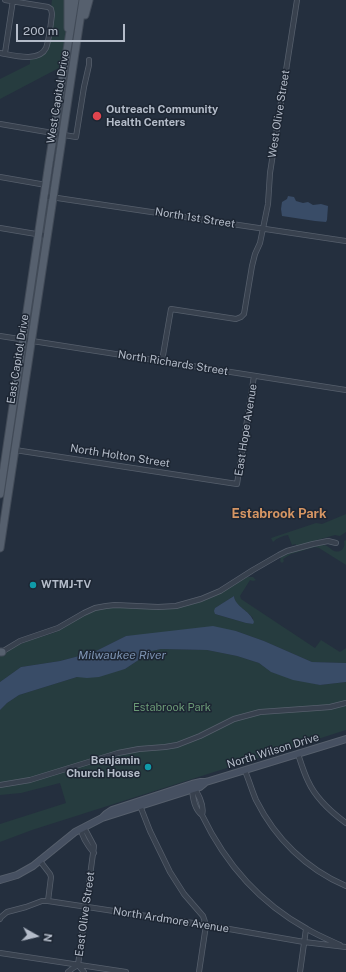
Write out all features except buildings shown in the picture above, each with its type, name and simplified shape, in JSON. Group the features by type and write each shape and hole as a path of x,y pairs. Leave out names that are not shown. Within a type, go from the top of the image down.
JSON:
{"main road":[{"path":"67,48 68,0"},
{"name":"West Capitol Drive","path":"46,185 75,0"},
{"name":"West Capitol Drive","path":"54,197 83,0"},
{"path":"78,34 89,0"},
{"name":"East Capitol Drive","path":"0,494 3,448 23,340 46,185"},
{"name":"East Capitol Drive","path":"0,548 54,197"}],"street":[{"path":"5,0 13,1 48,7 50,9 52,14 46,48 44,51 31,57 3,53 13,1"},
{"name":"West Olive Street","path":"162,361 171,309 236,319 244,314 252,266 260,243 268,204 270,173 297,0"},
{"path":"0,124 76,136 89,60"},
{"path":"0,177 46,185"},
{"name":"North 1st Street","path":"44,196 346,241"},
{"path":"0,228 48,236"},
{"name":"North Richards Street","path":"0,336 346,390"},
{"name":"East Hope Avenue","path":"237,484 254,376"},
{"name":"North Holton Street","path":"3,448 237,484"},
{"path":"1,652 20,642 58,628 95,608 115,605 158,607 176,606 201,599 220,591 287,551 328,541 336,543"},
{"path":"0,785 30,780 118,753 177,745 200,736 234,719 260,712 330,707 346,703"},
{"name":"North Wilson Drive","path":"0,880 17,875 26,870 40,861 81,828 102,818 112,810 140,804 193,787 201,782 206,782 245,771 346,739"},
{"path":"298,754 308,782 319,799 346,824"},
{"path":"245,771 266,818 282,840 300,858 346,886"},
{"path":"193,787 192,795 198,812 202,815 223,853 251,887 270,904 306,929 345,947"},
{"path":"140,804 150,831 170,872 184,894 203,916 206,925 199,972"},
{"name":"East Olive Street","path":"81,828 86,831 94,846 78,965 84,972"},
{"path":"40,861 51,877 48,900"},
{"name":"North Ardmore Avenue","path":"0,919 7,912 48,900 304,942 345,947"},
{"path":"300,972 306,929"},
{"path":"0,953 126,972"},
{"path":"68,972 78,965"}],"green space":[{"path":"52,0 66,0 66,39 60,68 0,99 0,79 30,64 30,60 46,53 48,50 54,16 51,7"},
{"path":"346,514 346,532 340,536 335,535 296,546 296,544 292,545 288,535 280,537 273,542 271,538 316,523 322,524"},
{"path":"346,540 346,565 315,547 291,554 283,559 284,561 282,563 280,561 281,557 285,555 319,545 325,545 337,552 343,548 344,541"},
{"path":"247,577 253,577 256,580 250,580 240,596 241,599 315,648 321,640 340,652 346,648 346,663 312,662 264,641 236,631 126,636 94,652 60,661 21,667 0,682 0,657 20,644 58,631 93,611 110,607 164,609 190,605 212,597","holes":["234,596 236,603 253,618 253,624 215,614 215,608"]},
{"name":"Estabrook Park","path":"161,649 207,650 237,656 259,663 271,672 320,685 346,682 346,730 32,830 0,842 0,824 66,803 60,783 21,793 0,795 0,710 19,695 77,677 125,669 152,651"}],"water":[{"path":"288,196 294,197 296,201 303,203 308,202 313,205 321,204 328,206 326,222 282,216 282,202 287,199"},
{"path":"234,596 237,603 252,618 254,622 253,624 215,614 215,608"},
{"name":"Milwaukee River","path":"213,626 236,631 264,641 312,662 346,663 346,682 320,685 293,680 271,672 259,663 237,656 207,650 161,649 152,651 125,669 99,677 77,677 19,695 0,710 0,682 21,667 60,661 94,652 126,636"}],"place":[{"name":"Outreach Community Health Centers","path":"97,116"},
{"name":"WTMJ-TV","path":"33,585"},
{"name":"Benjamin Church House","path":"148,767"}],"district":[{"name":"Estabrook Park","path":"279,514"}]}
